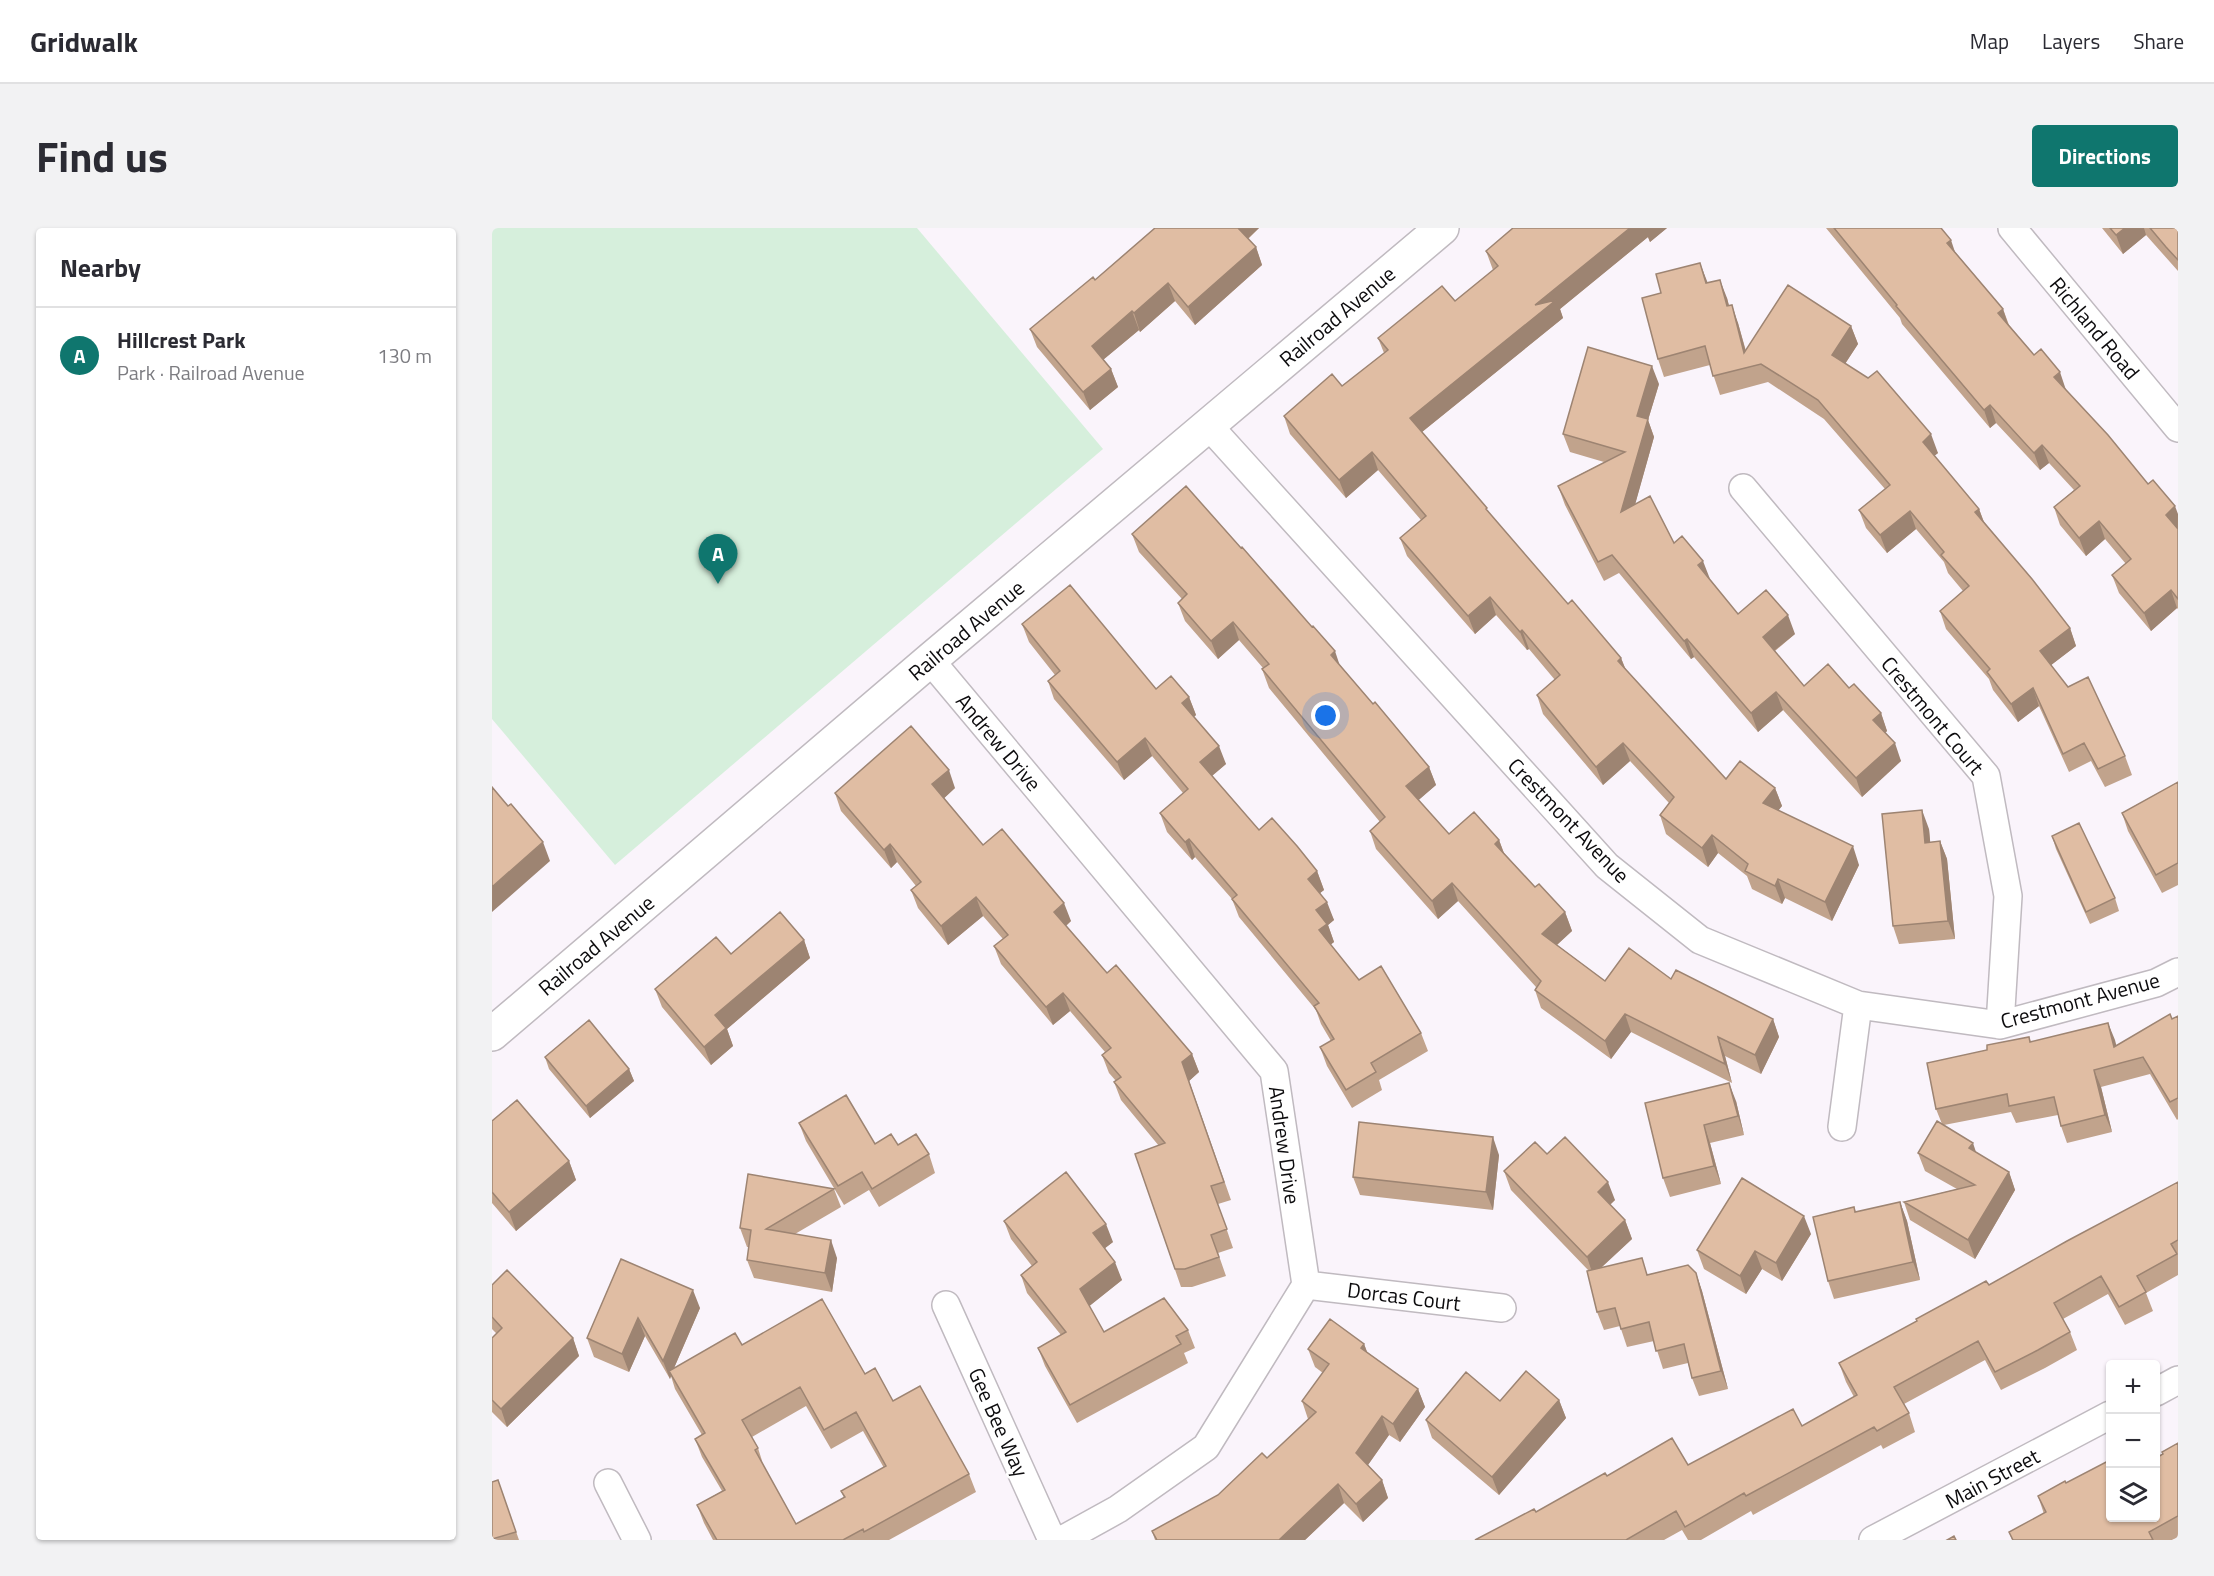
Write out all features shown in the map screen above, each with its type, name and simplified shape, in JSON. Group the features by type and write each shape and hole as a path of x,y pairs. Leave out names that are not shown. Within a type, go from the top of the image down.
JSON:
{"street":[{"name":"Railroad Avenue","path":"492,1034 930,660 1442,228"},
{"name":"Richland Road","path":"2012,228 2178,428"},
{"name":"Crestmont Avenue","path":"1208,425 1607,866 1700,940 1858,1005 2000,1025 2156,983 2178,972"},
{"name":"Crestmont Court","path":"1743,488 1986,776 2008,897 2000,1025"},
{"name":"Andrew Drive","path":"930,660 1274,1071 1306,1285"},
{"path":"1842,1127 1858,1005"},
{"path":"1062,1540 1118,1509 1206,1447 1306,1285"},
{"name":"Dorcas Court","path":"1306,1285 1502,1308"},
{"name":"Gee Bee Way","path":"946,1305 1052,1540"},
{"path":"2160,1390 2178,1380"},
{"name":"Main Street","path":"1873,1540 2106,1417"},
{"path":"608,1483 637,1540"}],"green space":[{"path":"492,228 917,228 1103,449 615,865 492,719"}],"building":[{"path":"1155,228 1238,228 1256,247 1188,307 1168,283 1134,313 1132,311 1092,346 1111,369 1083,392 1030,329 1093,277 1095,280"},
{"path":"1513,228 1630,228 1535,305 1556,300 1410,418 1568,604 1572,600 1621,658 1618,661 1726,779 1740,761 1775,788 1763,803 1853,846 1825,902 1778,879 1775,886 1745,871 1748,864 1712,835 1702,848 1660,815 1674,797 1623,743 1596,767 1537,695 1560,675 1522,630 1520,632 1490,597 1468,616 1400,538 1426,516 1372,452 1339,480 1284,416 1332,374 1342,386 1388,350 1378,338 1442,286 1455,301 1498,266 1486,251"},
{"path":"1834,228 1941,228 1951,240 1947,243 2003,309 1998,313 2034,355 2041,349 2060,372 2054,377 2108,435 2148,484 2153,480 2175,506 2166,515 2178,529 2178,599 2171,590 2144,613 2112,575 2131,559 2099,521 2079,538 2054,507 2080,486 2042,445 2034,453 1990,405 1984,410"},
{"path":"2110,228 2125,228 2116,235"},
{"path":"2150,228 2178,228 2178,260 2166,247"},
{"path":"1700,263 1706,283 1720,280 1727,306 1732,305 1744,353 1788,285 1851,326 1832,355 1868,378 1877,371 1931,434 1923,442 1979,509 1975,512 2070,628 2040,651 2068,687 2088,677 2125,756 2098,769 2084,743 2063,754 2033,688 2011,704 1987,672 1990,669 1940,611 1969,586 1941,555 1944,552 1910,511 1880,535 1859,510 1890,485 1818,400 1761,364 1713,376 1705,346 1658,359 1642,298 1661,293 1656,274"},
{"path":"1588,347 1652,366 1637,416 1648,419 1621,512 1650,496 1674,543 1682,536 1703,561 1698,565 1738,614 1766,590 1788,615 1763,637 1804,686 1828,664 1849,688 1854,684 1881,713 1873,720 1895,743 1856,778 1776,692 1751,713 1687,639 1684,641 1612,555 1598,562 1558,486 1625,452 1563,434"},
{"path":"1186,486 1335,651 1331,655 1373,704 1375,702 1429,767 1406,786 1449,834 1474,812 1499,840 1495,844 1535,887 1539,884 1565,912 1542,934 1605,981 1629,948 1671,979 1676,970 1773,1019 1755,1055 1718,1037 1725,1064 1625,1014 1605,1041 1535,990 1541,981 1452,883 1432,901 1370,831 1385,817 1262,669 1269,664 1233,622 1211,641 1178,603 1187,594 1132,534"},
{"path":"1070,585 1156,689 1171,676 1189,697 1182,703 1219,746 1200,762 1259,830 1272,818 1297,846 1317,871 1308,879 1327,902 1316,910 1327,924 1319,930 1359,980 1381,966 1421,1033 1371,1063 1376,1072 1346,1090 1320,1047 1334,1039 1314,1006 1319,1003 1232,899 1237,895 1189,839 1185,842 1160,813 1188,789 1145,738 1117,762 1048,681 1060,671 1022,624"},
{"path":"911,726 949,770 932,784 983,845 1002,829 1064,903 1054,912 1107,973 1116,965 1192,1054 1182,1062 1224,1182 1211,1186 1227,1229 1211,1235 1219,1257 1185,1269 1175,1269 1135,1154 1165,1143 1114,1082 1121,1077 1102,1055 1111,1048 1063,993 1046,1007 994,946 1008,935 976,897 941,926 911,890 921,882 890,844 884,850 835,793"},
{"path":"2178,782 2178,863 2156,875 2122,813"},
{"path":"492,787 508,806 511,804 543,842 492,887"},
{"path":"1922,810 1925,843 1940,841 1948,921 1893,926 1882,814"},
{"path":"2079,823 2115,898 2086,912 2052,836"},
{"path":"780,912 804,940 715,1015 726,1028 704,1047 655,989 716,937 731,954"},
{"path":"2170,1014 2172,1019 2178,1016 2178,1098 2170,1102 2143,1057 2094,1070 2105,1115 2061,1126 2054,1097 2009,1106 2007,1094 1936,1109 1927,1063 1987,1050 1987,1045 2029,1037 2030,1042 2108,1023 2114,1047"},
{"path":"589,1020 629,1069 586,1106 545,1057"},
{"path":"1729,1083 1738,1116 1704,1125 1714,1166 1663,1178 1645,1103"},
{"path":"846,1095 875,1144 891,1134 898,1145 916,1134 929,1154 872,1189 862,1172 838,1186 799,1123"},
{"path":"517,1100 569,1161 509,1212 492,1192 492,1121"},
{"path":"1937,1121 1973,1143 1969,1148 2009,1172 1968,1240 1904,1202 1975,1185 1918,1153"},
{"path":"1359,1122 1493,1137 1486,1192 1353,1177"},
{"path":"1565,1137 1608,1182 1598,1192 1625,1220 1587,1257 1504,1171 1535,1142 1547,1154"},
{"path":"1066,1172 1106,1224 1093,1233 1115,1262 1080,1289 1104,1332 1164,1298 1188,1330 1176,1336 1181,1344 1070,1405 1038,1348 1066,1332 1021,1275 1037,1262 1004,1221"},
{"path":"748,1174 834,1189 766,1229 831,1240 825,1273 747,1260 751,1230 740,1228"},
{"path":"1742,1178 1804,1216 1776,1263 1755,1251 1740,1276 1697,1250"},
{"path":"2178,1182 2178,1240 2171,1244 2177,1254 2137,1276 2146,1292 2119,1307 2101,1276 2054,1303 2070,1332 1995,1372 1978,1341 1894,1387 1909,1413 1877,1431 1874,1427 1746,1496 1744,1493 1685,1527 1676,1511 1626,1540 1475,1540 1534,1509 1536,1512 1605,1473 1607,1476 1672,1438 1688,1465 1793,1409 1802,1426 1857,1395 1839,1363 1986,1281 1989,1285"},
{"path":"1900,1202 1913,1262 1828,1281 1813,1217 1854,1207 1855,1212"},
{"path":"1642,1258 1647,1275 1688,1265 1696,1273 1721,1371 1692,1378 1684,1344 1656,1351 1649,1322 1621,1329 1615,1308 1597,1312 1587,1271"},
{"path":"621,1259 693,1290 663,1361 638,1318 622,1354 587,1338"},
{"path":"507,1270 573,1338 501,1409 492,1400 492,1338 502,1328 492,1317 492,1285"},
{"path":"822,1299 865,1374 875,1368 893,1401 920,1386 969,1474 864,1532 863,1529 843,1540 717,1540 697,1505 725,1490 695,1439 705,1433 669,1371 735,1333 742,1345","holes":["800,1387 824,1430 856,1412 886,1466 841,1491 845,1497 796,1524 755,1450 758,1448 742,1420"]},
{"path":"1330,1319 1364,1344 1361,1348 1418,1389 1393,1424 1382,1416 1356,1453 1382,1480 1356,1504 1338,1484 1279,1540 1157,1540 1152,1531 1218,1495 1262,1453 1267,1458 1316,1412 1302,1401 1329,1364 1308,1349"},
{"path":"1526,1371 1559,1400 1492,1477 1426,1420 1466,1372 1500,1401"},
{"path":"2178,1443 2178,1516 2149,1532 2153,1540 2013,1540 2009,1532 2046,1512 2038,1496 2106,1462 2106,1522 2160,1522 2160,1456 2163,1454 2162,1452"},
{"path":"498,1480 516,1532 492,1539 492,1482"}],"place":[{"name":"Hillcrest Park","path":"718,584"}]}
